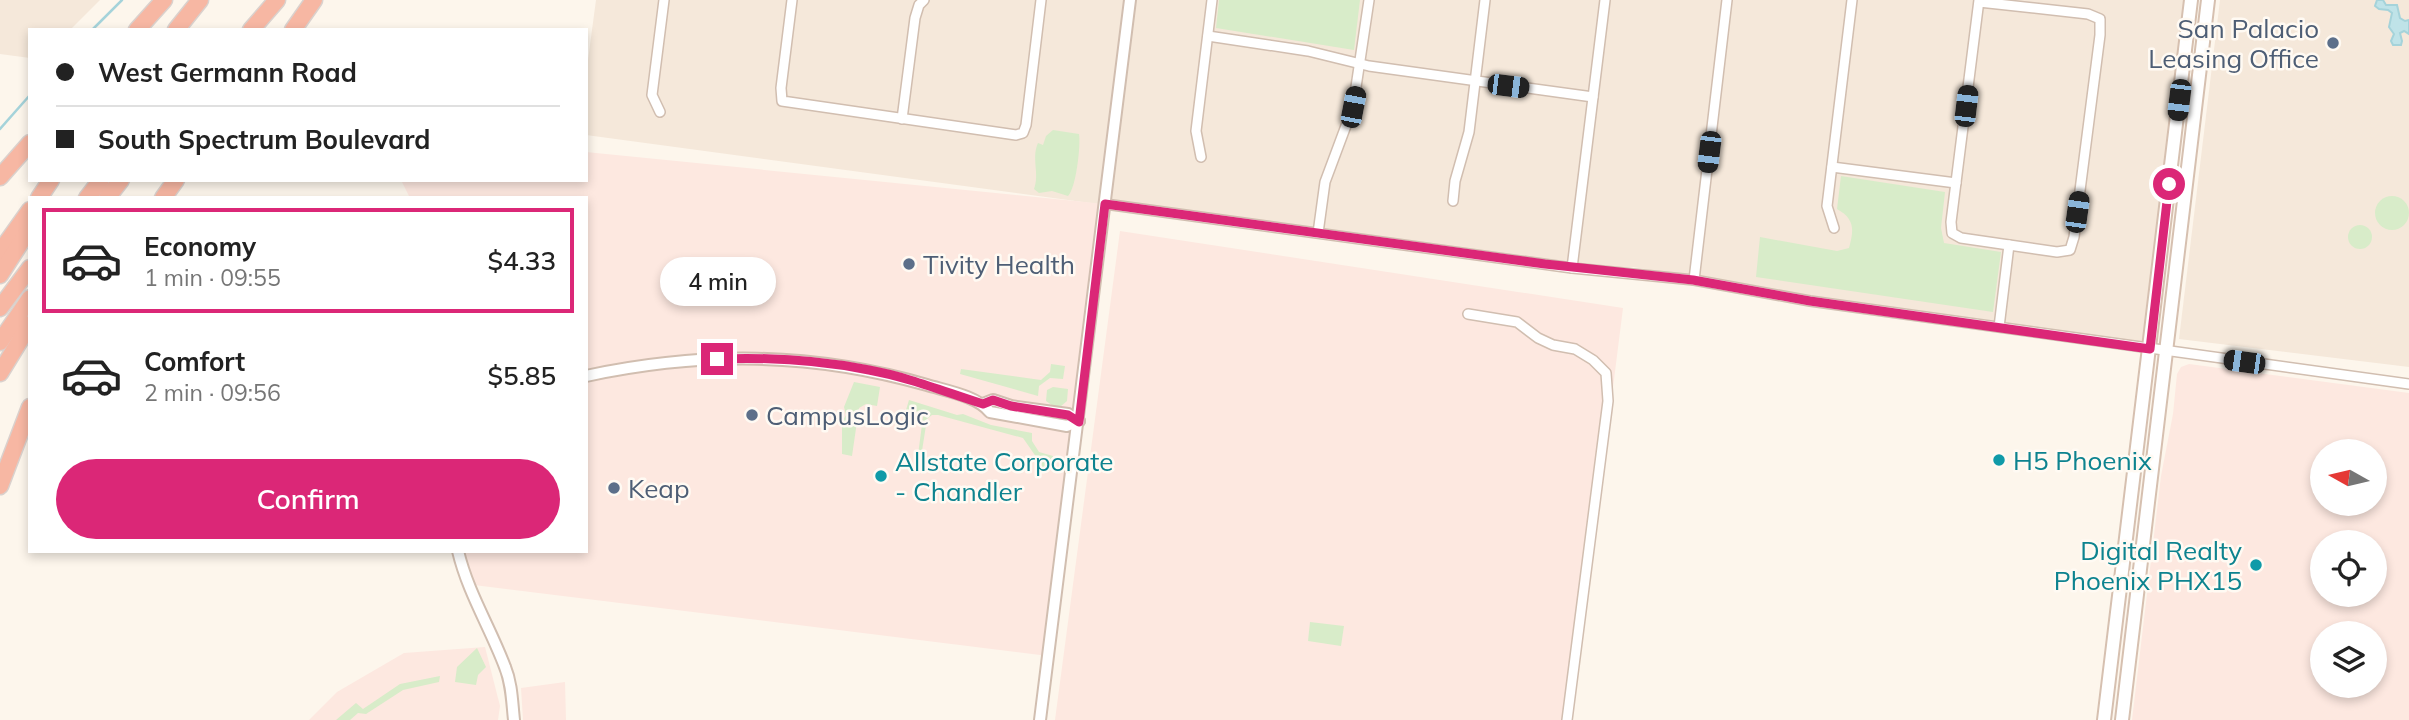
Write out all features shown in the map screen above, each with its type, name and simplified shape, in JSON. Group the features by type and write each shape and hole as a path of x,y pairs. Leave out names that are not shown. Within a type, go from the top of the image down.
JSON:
{"highway":[{"path":"139,28 164,0"},
{"path":"178,28 200,0"},
{"path":"253,28 277,0"},
{"path":"294,28 314,0"},
{"path":"0,177 28,145"},
{"path":"89,196 99,182"},
{"path":"109,196 119,182"},
{"path":"0,252 28,213"},
{"path":"0,275 28,231"},
{"path":"0,308 28,271"},
{"path":"0,342 28,301"},
{"path":"0,373 28,327"},
{"path":"0,486 28,412"}],"main road":[{"path":"2104,720 2191,0"},
{"path":"2122,720 2208,0"}],"street":[{"path":"660,112 652,95 664,0"},
{"path":"792,0 781,88 782,101 1016,135 1023,133 1041,0"},
{"path":"902,119 915,18 919,5 924,0"},
{"path":"1040,720 1130,0"},
{"path":"1202,157 1196,131 1212,0"},
{"path":"1318,233 1325,182 1353,107 1369,0"},
{"path":"1453,201 1455,181 1469,132 1485,0"},
{"path":"1573,268 1605,0"},
{"path":"1693,280 1727,0"},
{"path":"1834,228 1827,206 1853,0"},
{"path":"1979,1 2088,14 2100,19 2074,237 2070,250 2057,252 1961,237 1952,233 1951,222 1979,1"},
{"path":"1208,36 1308,51 1361,64 1593,97"},
{"path":"1832,167 1956,183"},
{"path":"1105,204 1573,268 1693,280 1810,301 2409,384"},
{"path":"1999,327 2009,245"},
{"path":"1468,314 1517,323 1553,345 1575,349 1593,360 1606,373 1608,401 1567,720"},
{"path":"588,376 700,359 751,357 803,361 871,370 936,387 983,404 993,400 1011,406 1068,415 1079,422"},
{"path":"458,553 466,584 506,668 512,690 514,719"}],"shaded area":[{"path":"0,0 100,0 72,28 28,28 28,58 0,54"},
{"path":"596,0 2191,0 2150,349 1942,319 1633,267 1572,268 588,135 588,60"},
{"path":"2220,0 2409,0 2409,367 2179,339"},
{"path":"588,152 1105,204 1048,656 466,584 458,553 588,553 588,196 409,196 402,182 588,182"},
{"path":"1120,231 1623,308 1571,720 1055,720"},
{"path":"2189,364 2409,393 2409,720 2132,720 2161,476 2173,414 2177,374 2181,367"},
{"path":"485,647 500,706 498,720 309,720 337,692 404,653"},
{"path":"565,682 566,720 523,720 521,688"}],"green space":[{"path":"1219,0 1360,0 1354,50 1216,28"},
{"path":"1053,130 1079,134 1077,166 1068,196 1052,191 1039,193 1034,189 1036,149 1038,143 1043,145 1046,136"},
{"path":"1841,176 1945,192 1941,228 1944,243 2001,252 1993,312 1756,277 1760,237 1837,251 1849,248 1852,226 1847,217 1837,209"},
{"path":"2392,196 2404,201 2409,213 2404,225 2392,230 2380,225 2375,213 2380,201"},
{"path":"2360,225 2369,228 2372,237 2369,246 2360,249 2351,246 2348,237 2351,228"},
{"path":"1051,364 1065,366 1063,379 1050,378 1039,386 1038,396 960,374 961,369 1041,380 1050,372"},
{"path":"854,382 880,387 877,406 866,404 859,408 852,456 842,454 842,422 846,415 844,407"},
{"path":"1053,387 1068,389 1067,401 1060,407 1046,401 1047,390"},
{"path":"909,400 957,415 963,414 991,425 1032,433 1032,441 1039,452 1053,456 1051,468 1038,470 1039,461 1023,438 932,415 927,419 919,470 916,470 923,417 920,412 906,410"},
{"path":"1310,622 1344,626 1341,646 1308,641"},
{"path":"477,648 486,667 478,675 476,685 455,682 457,667"},
{"path":"440,676 439,682 403,690 366,714 358,713 350,720 336,720 356,703 363,709 400,684"}],"water":[{"path":"2377,0 2383,0 2386,5 2397,5 2400,18 2409,20 2409,34 2404,31 2400,33 2401,45 2393,45 2391,41 2394,34 2389,27 2392,13 2375,6"}],"waterway":[{"path":"94,28 122,0"},
{"path":"0,129 28,97"}],"place":[{"name":"San Palacio Leasing Office","path":"2333,43"},
{"name":"Tivity Health","path":"909,264"},
{"name":"CampusLogic","path":"752,415"},
{"name":"H5 Phoenix","path":"1999,460"},
{"name":"Allstate Corporate - Chandler","path":"881,476"},
{"name":"Keap","path":"614,488"},
{"name":"Digital Realty Phoenix PHX15","path":"2256,565"}],"route":[{"path":"717,359 751,357 837,364 904,378 983,404 993,400 1011,406 1068,415 1079,422 1105,204 1435,250 1693,280 1810,301 2150,349 2169,184"}]}
